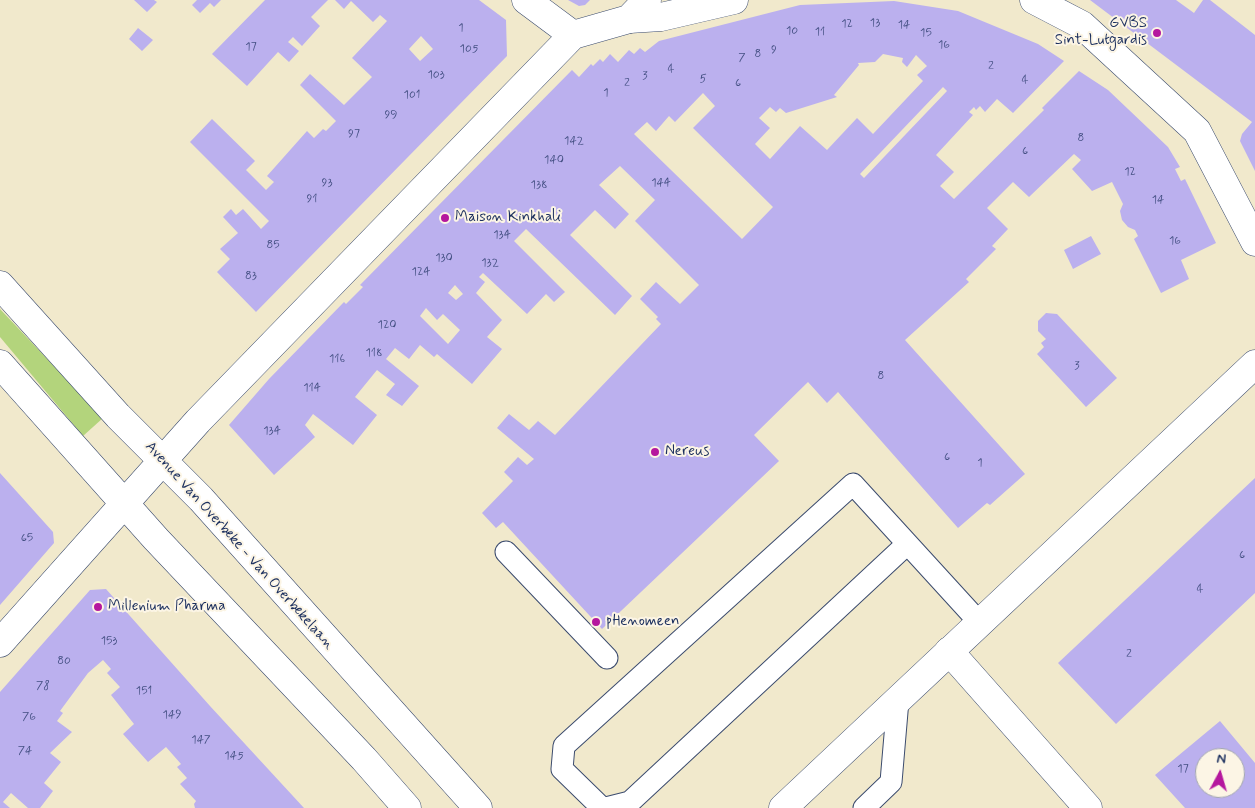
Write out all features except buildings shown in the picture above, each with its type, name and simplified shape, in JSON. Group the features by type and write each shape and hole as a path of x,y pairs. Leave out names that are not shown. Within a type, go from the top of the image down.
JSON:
{"street":[{"path":"526,0 573,35"},
{"path":"0,644 162,460 573,35 638,9 661,17 734,0"},
{"path":"1034,0 1082,25 1197,132 1255,242"},
{"name":"Avenue Van Overbeke - Van Overbekelaan","path":"0,285 118,416 201,499 478,808"},
{"path":"0,364 124,503 407,808"},
{"path":"783,808 1255,364"},
{"path":"949,651 1088,808"}],"lane":[{"path":"906,545 630,802 604,808 562,769 564,746 853,484 906,545 979,622"},
{"path":"506,552 607,658"},
{"path":"864,808 891,782 898,700"}],"green space":[{"path":"0,309 103,418 83,436 0,337"}],"place":[{"name":"GVBS Sint-Lutgardis","path":"1157,33"},
{"name":"Maison Kinkhali","path":"445,218"},
{"name":"Nereus","path":"655,452"},
{"name":"Millenium Pharma","path":"98,607"},
{"name":"pHenomeen","path":"596,622"}]}
